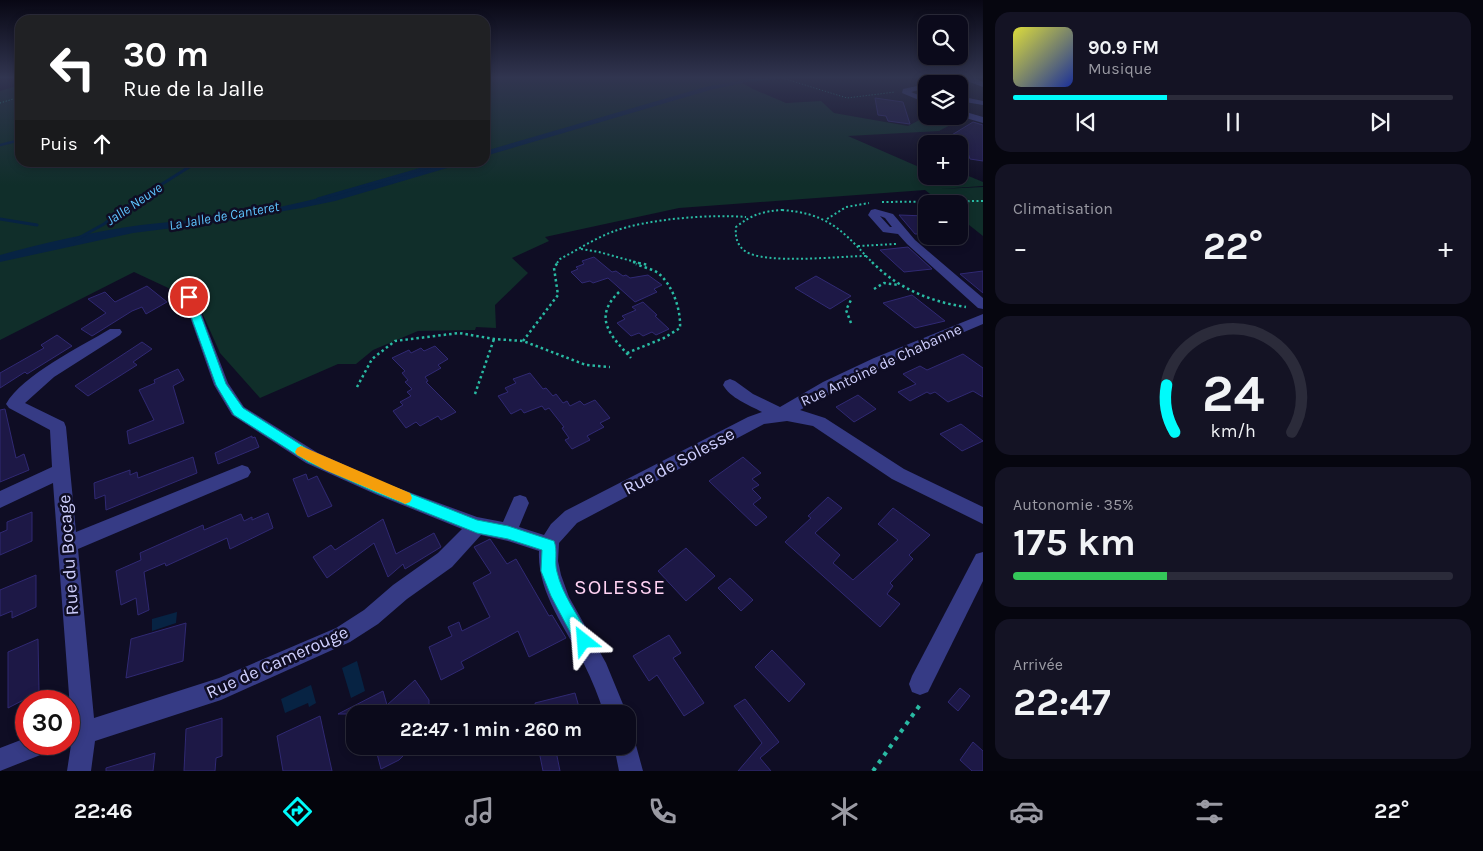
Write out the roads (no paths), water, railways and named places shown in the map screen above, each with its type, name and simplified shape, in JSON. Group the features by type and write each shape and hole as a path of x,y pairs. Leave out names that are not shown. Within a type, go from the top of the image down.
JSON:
{"street":[{"path":"968,116 983,120"},
{"path":"901,230 911,242 983,305"},
{"path":"189,297 221,385 238,412 312,458 381,489 477,526 508,532 549,545 549,571 556,590 592,658 612,705"},
{"name":"Rue Antoine de Chabanne","path":"780,414 806,398 920,344 983,319"},
{"name":"Rue du Bocage","path":"77,690 69,544 60,471 58,428 7,406 58,367 116,332"},
{"path":"730,385 748,398 780,414"},
{"name":"Rue de Solesse","path":"549,545 561,526 571,517 754,421 770,415 780,414 800,415 819,422 898,474 983,516"},
{"path":"0,500 60,471"},
{"path":"69,544 242,472"},
{"path":"508,532 520,503"},
{"name":"Rue de Camerouge","path":"80,732 221,690 343,635 371,617 400,592 445,560 477,526"},
{"path":"920,684 983,561"},
{"path":"0,760 15,754"},
{"path":"78,755 79,771"},
{"path":"628,755 631,771"}],"water":[{"path":"616,113 632,113 490,155 490,150"},
{"path":"429,167 450,167 335,201 228,221 133,233 0,262 0,255 70,238 141,225 229,216 258,211 352,189"},
{"path":"177,612 176,623 152,631 152,619"},
{"path":"357,661 365,691 351,698 342,668"},
{"path":"311,685 316,703 309,707 308,703 285,713 281,699"}],"waterway":[{"path":"0,145 15,141"},
{"name":"Jalle Neuve","path":"75,240 104,224 132,203 189,167"},
{"name":"La Jalle de Canteret","path":"318,199 429,167"},
{"path":"0,219 37,225"}],"district":[{"name":"SOLESSE","path":"620,587"}]}
